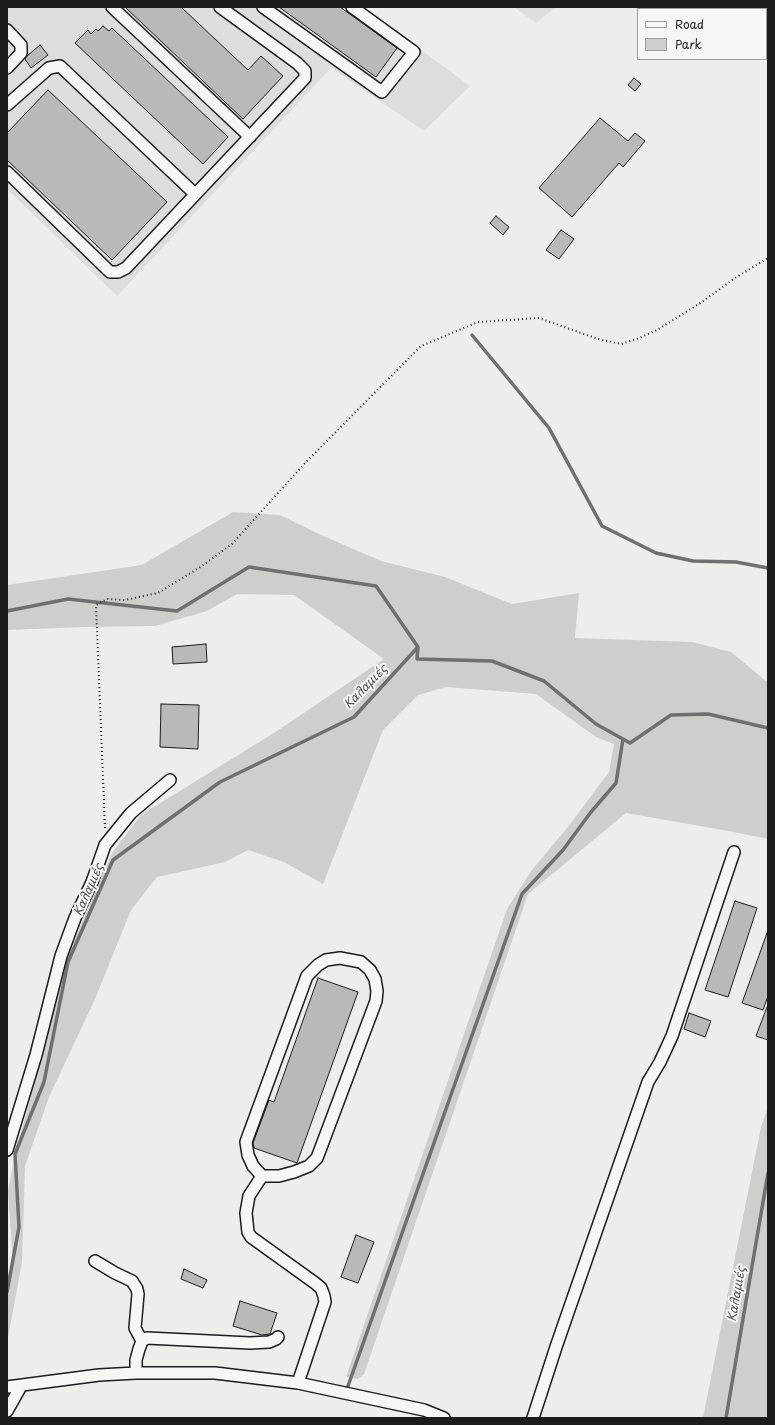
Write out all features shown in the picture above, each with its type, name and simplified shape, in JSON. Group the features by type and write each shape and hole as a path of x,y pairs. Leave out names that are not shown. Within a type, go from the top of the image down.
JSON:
{"street":[{"path":"112,7 250,137"},
{"path":"7,172 110,272 118,272 126,268 305,78 305,71 297,63 220,7"},
{"path":"263,7 382,92 414,52 352,7"},
{"path":"7,30 21,45 21,53 7,68"},
{"path":"7,104 49,68 60,66 195,194"},
{"path":"7,1150 36,1055 61,956 75,918 92,882 105,845 131,813 170,780"},
{"path":"533,1418 556,1346 648,1082 660,1062 672,1036 734,852"},
{"path":"340,958 361,962 370,970 375,979 377,991 376,1001 317,1158 309,1166 294,1172 279,1176 262,1176 253,1166 248,1155 246,1142 307,976 318,965 326,960 340,958"},
{"path":"262,1176 249,1196 246,1213 248,1232 251,1237 321,1288 324,1296 325,1302 298,1383"},
{"path":"95,1261 132,1281 137,1289 138,1294 135,1328 142,1341"},
{"path":"136,1373 136,1360 142,1341 147,1338 263,1343 278,1337"},
{"path":"7,1387 99,1375 136,1373 215,1373 298,1383 424,1410 438,1417"},
{"path":"7,1411 21,1386"}],"path":[{"path":"105,845 96,605 107,600 125,600 158,593 202,566 232,544 307,460 421,346 478,322 539,318 598,339 621,344 657,330 768,258"}],"shaded area":[{"path":"7,7 363,7 470,86 424,131 331,68 117,296 7,189"},
{"path":"514,7 556,7 536,23"}],"green space":[{"path":"233,512 280,515 381,561 445,577 512,604 579,593 575,638 692,642 731,652 766,681 768,681 768,839 626,813 528,894 364,1374 358,1379 346,1377 507,909 531,871 571,823 609,772 614,744 596,737 536,694 446,687 418,695 383,730 323,884 284,862 248,850 225,862 157,877 131,910 95,999 49,1097 25,1166 22,1262 7,1343 7,1291 13,1264 8,1191 15,1155 64,964 112,853 141,815 277,731 384,659 294,595 237,594 207,611 155,626 7,630 7,585 142,565"},
{"path":"768,1107 768,1418 703,1418 761,1127"}],"building":[{"path":"125,7 181,7 248,70 261,56 283,76 243,119"},
{"path":"279,7 340,7 397,48 376,77"},
{"path":"103,26 109,31 112,28 228,137 203,164 75,43 88,30 91,34 96,29 98,31"},
{"path":"40,45 48,55 31,68 25,59"},
{"path":"634,78 641,84 635,91 628,85"},
{"path":"48,90 167,202 112,260 7,160 7,133"},
{"path":"600,118 628,141 635,133 645,141 623,167 619,163 572,217 539,188"},
{"path":"496,216 509,227 503,235 490,223"},
{"path":"561,230 574,239 559,259 546,250"},
{"path":"206,644 207,662 173,664 172,647"},
{"path":"161,704 199,705 198,749 160,747"},
{"path":"735,901 757,908 728,997 705,990"},
{"path":"767,933 768,996 763,1010 742,1003"},
{"path":"318,978 358,992 297,1163 254,1148 253,1143 269,1100 274,1102"},
{"path":"768,1007 768,1040 756,1036"},
{"path":"689,1013 711,1021 705,1037 684,1029"},
{"path":"356,1235 374,1242 358,1283 341,1277"},
{"path":"184,1269 207,1280 203,1288 181,1279"},
{"path":"240,1301 277,1313 270,1334 262,1335 233,1326"}],"waterway":[{"path":"472,335 549,428 602,526 656,553 693,561 736,562 768,568"},
{"name":"Καλαμιές","path":"7,611 68,599 177,611 249,567 376,586 418,647 417,659 492,661 544,681 596,724 630,743 671,715 708,714 768,728"},
{"name":"Καλαμιές","path":"7,1292 19,1227 15,1154 44,1082 68,962 113,860 220,782 354,717 418,647"},
{"path":"348,1386 522,894 563,850 591,812 616,783 623,739"},
{"name":"Καλαμιές","path":"726,1418 768,1173"}]}
